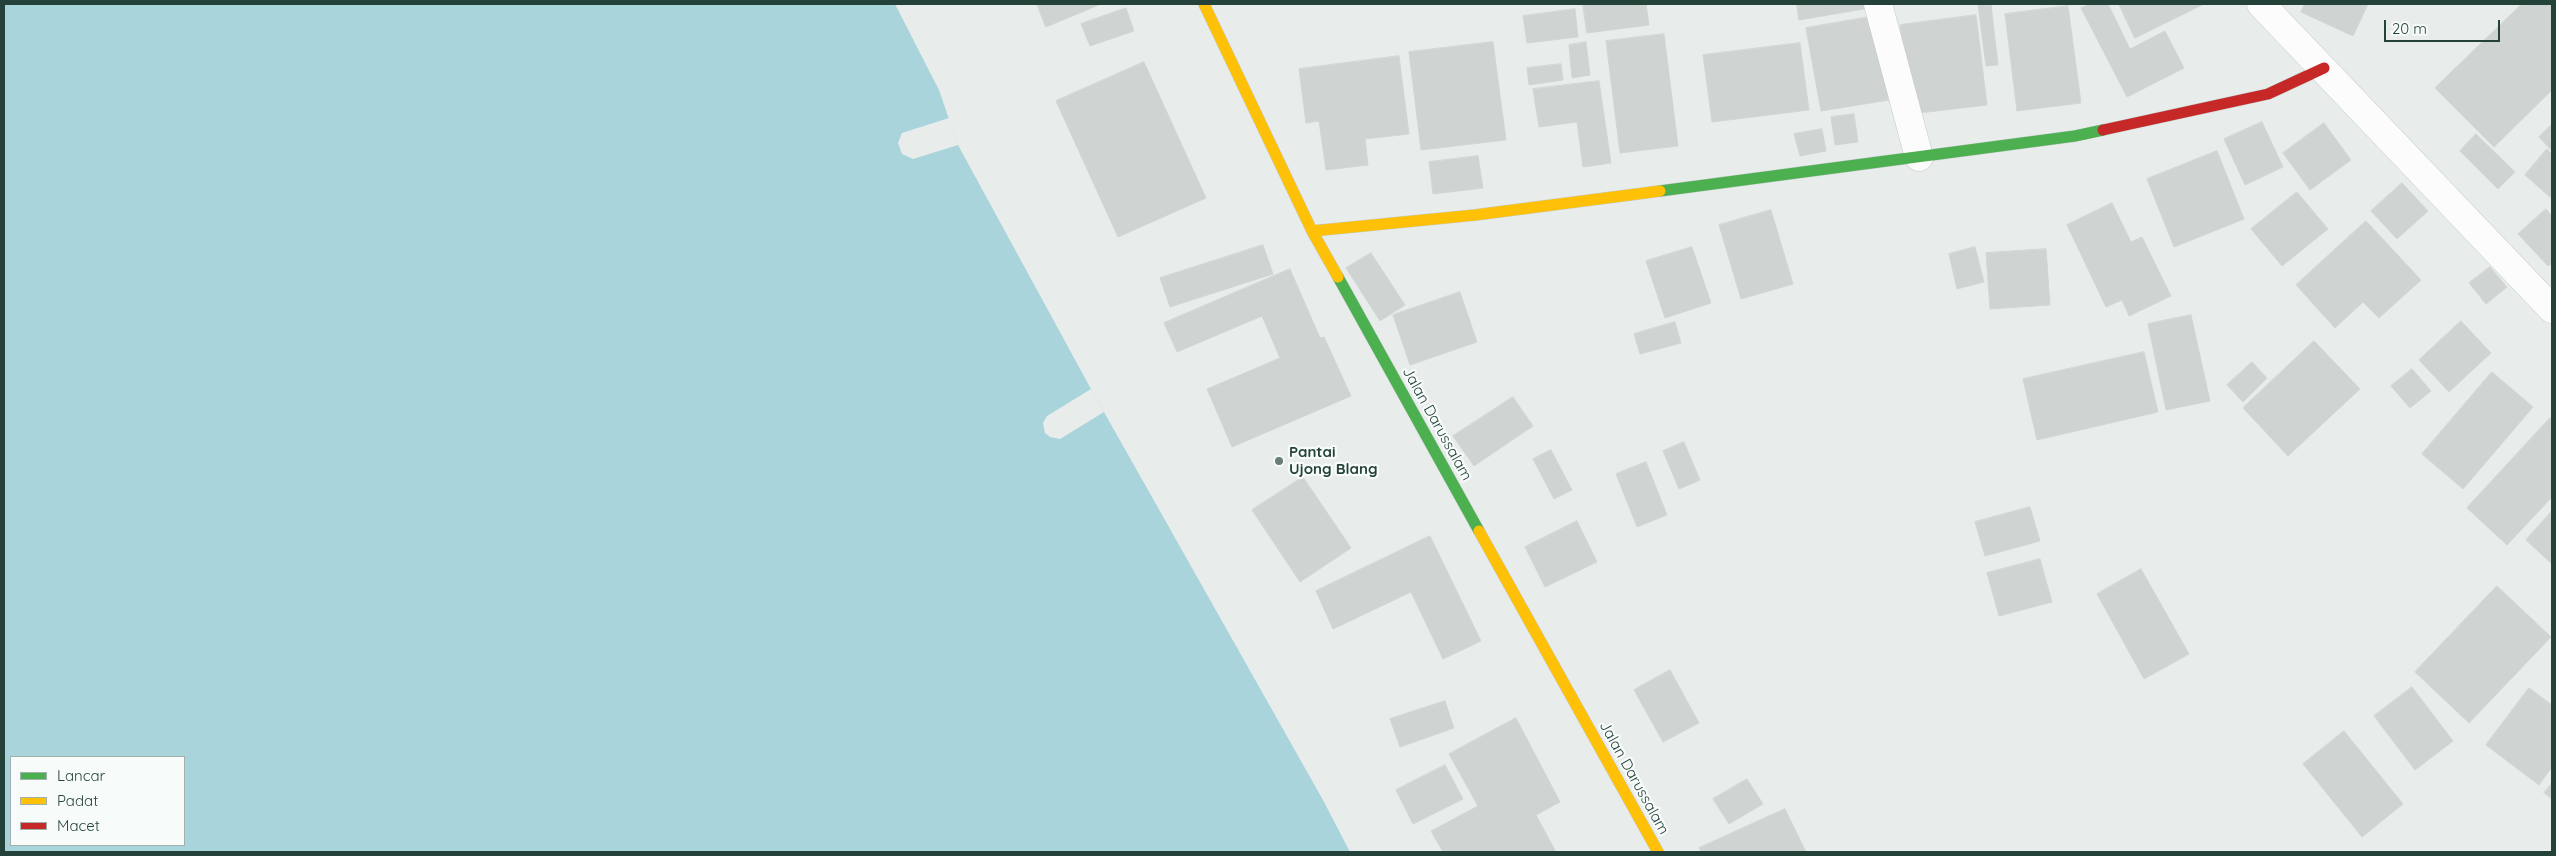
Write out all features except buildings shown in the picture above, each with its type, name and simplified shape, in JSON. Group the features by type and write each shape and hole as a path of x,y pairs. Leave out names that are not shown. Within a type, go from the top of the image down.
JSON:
{"street":[{"name":"Jalan Darussalam","path":"1204,4 1312,231 1658,852"},
{"path":"1878,4 1919,157"},
{"path":"2261,4 2552,309"},
{"path":"1312,231 1475,216 2075,136 2268,94 2324,68"}],"water":[{"path":"4,4 895,4 939,90 958,145 1091,389 1323,800 1350,852 4,852"}],"pier":[{"path":"949,118 958,145 913,159 902,154 898,143 902,133"},
{"path":"1091,389 1104,412 1060,439 1050,437 1045,433 1043,423 1047,416"}],"traffic: fast":[{"path":"1660,191 2075,136 2103,130"},
{"path":"1338,277 1479,531"}],"traffic: slow":[{"path":"1204,4 1312,231 1338,277"},
{"path":"1312,231 1475,215 1660,191"},
{"path":"1479,531 1658,852"}],"traffic: jam":[{"path":"2103,130 2268,94 2324,68"}],"place":[{"name":"Pantai Ujong Blang","path":"1279,461"}]}
